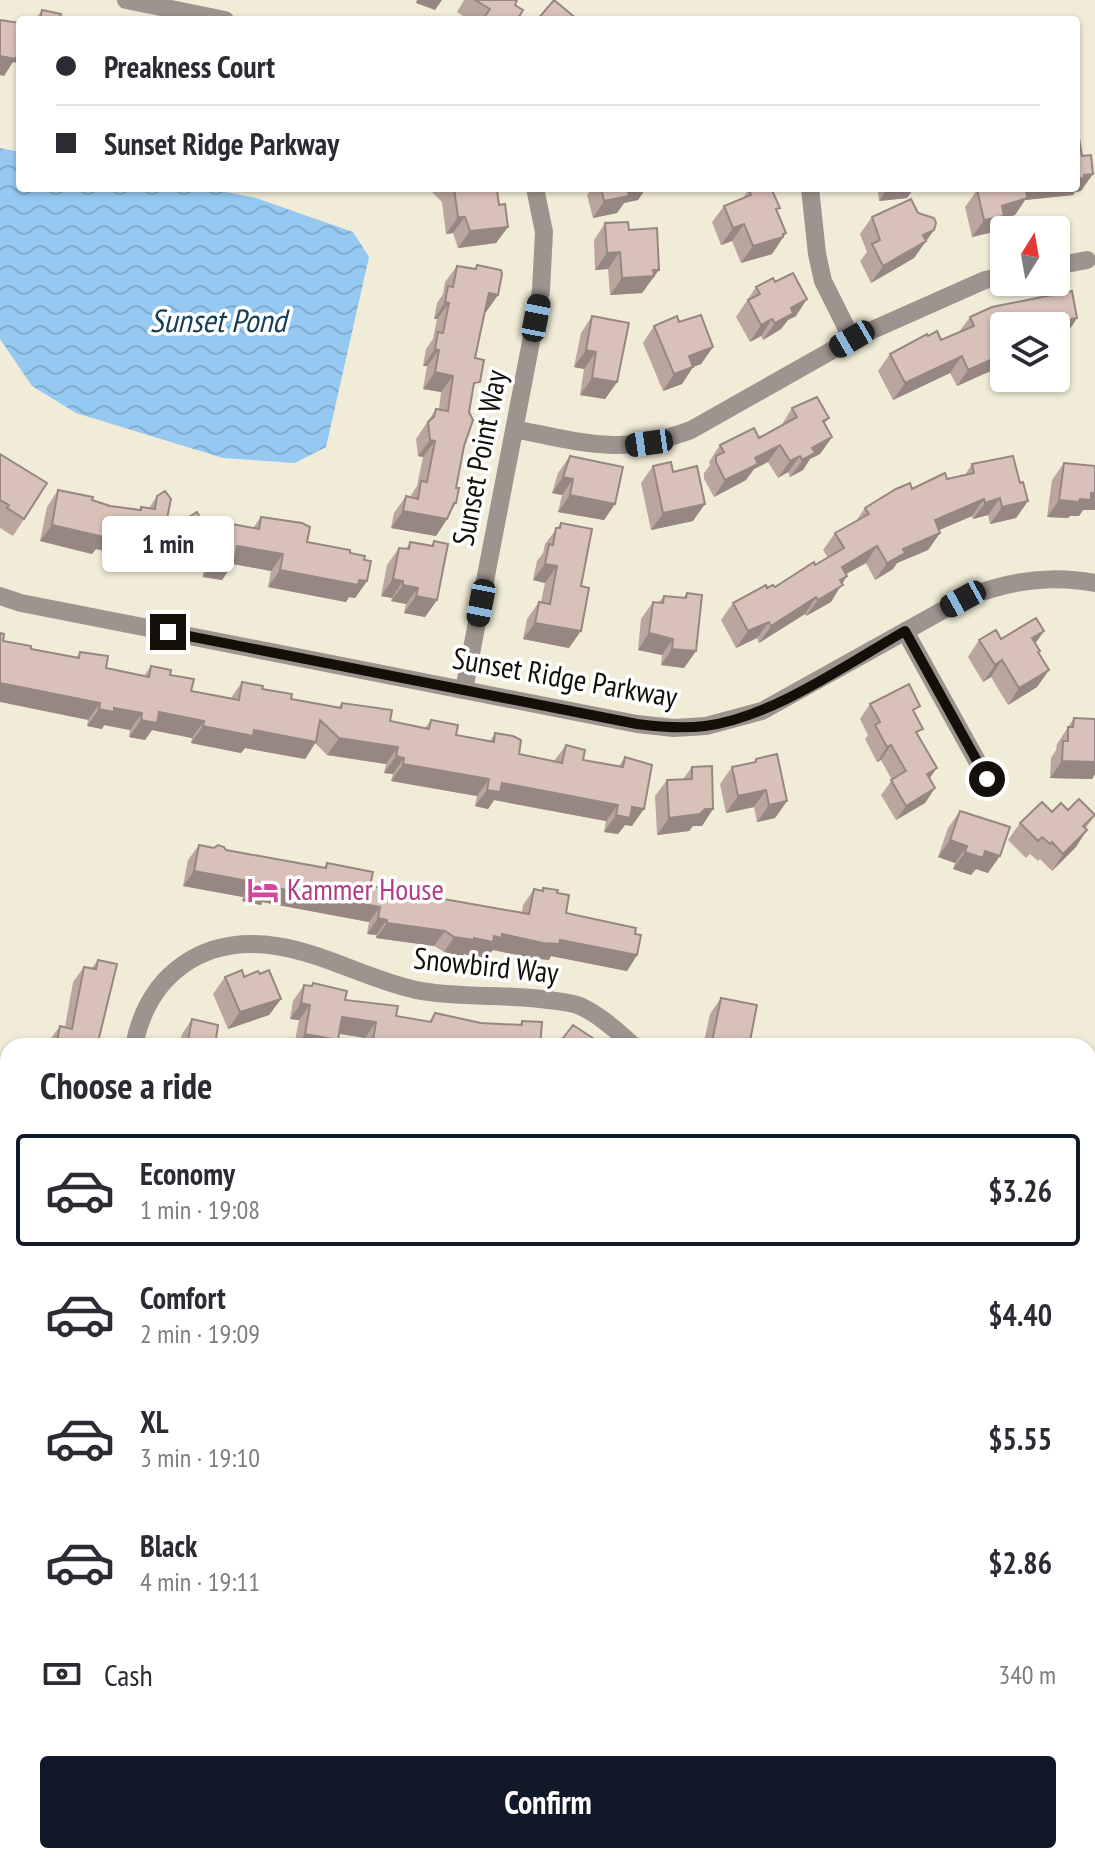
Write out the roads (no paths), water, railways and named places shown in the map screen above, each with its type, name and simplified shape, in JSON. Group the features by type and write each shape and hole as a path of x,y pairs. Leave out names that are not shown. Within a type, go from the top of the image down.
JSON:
{"street":[{"path":"131,1 205,16"},
{"name":"Sunset Point Way","path":"464,690 542,279 544,232 536,192"},
{"path":"810,192 823,281 852,339"},
{"path":"1070,263 1087,260"},
{"path":"514,429 598,445 624,446 671,437 691,430 852,339 990,279"},
{"name":"Sunset Ridge Parkway","path":"0,596 21,603 637,724 674,728 706,726 762,711 963,599 1018,581 1047,579 1095,583"},
{"path":"905,631 987,779"},
{"name":"Snowbird Way","path":"135,1038 139,1018 165,979 183,962 236,944 277,946 419,990 465,996 538,998 579,1005 625,1038"}],"water":[{"name":"Sunset Pond","path":"0,148 16,151 16,192 226,192 256,198 353,232 369,257 326,447 295,463 223,458 76,413 32,386 0,339"}],"place":[{"name":"Kammer House","path":"263,890"}]}
